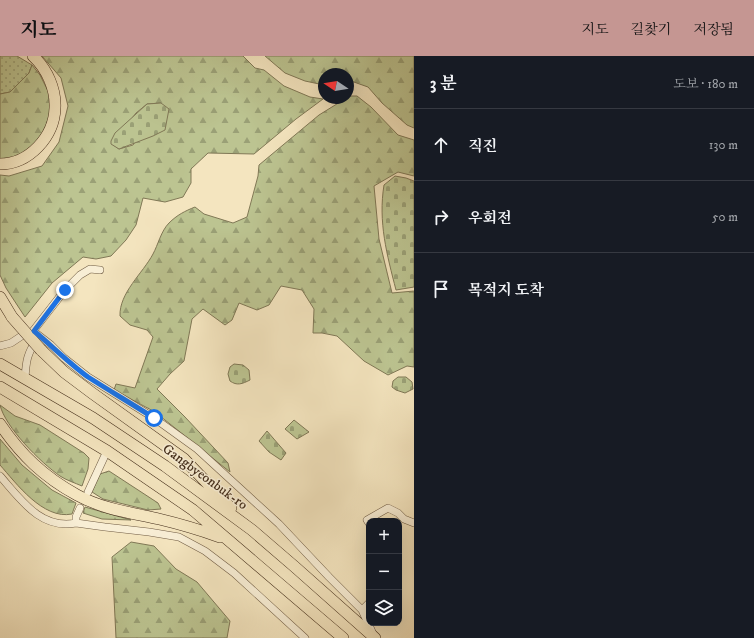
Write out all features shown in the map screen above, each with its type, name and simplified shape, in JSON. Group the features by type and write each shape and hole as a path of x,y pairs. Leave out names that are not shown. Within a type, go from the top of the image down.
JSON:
{"highway":[{"path":"0,164 24,159 41,143 52,124 55,110 55,98 51,83 46,72 33,56"},
{"path":"0,297 12,317 41,350 64,372 184,459 252,530"},
{"name":"Gangbyeonbuk-ro","path":"0,364 93,418 165,466 252,530 375,638"},
{"path":"0,387 107,451 193,510 343,638"},
{"path":"0,424 24,456 52,479 78,496 129,513 174,523 226,538"}],"street":[{"path":"25,378 26,360 36,333 57,300 80,275 90,269 100,270"},
{"path":"0,346 11,343 22,335 36,333 88,377 154,418 197,449 279,524 362,610 375,638"},
{"path":"88,492 107,451"},
{"path":"0,476 20,499 40,517 54,523 66,525 76,522 179,537 205,551 234,573 305,638"},
{"path":"76,522 76,517 80,508"},
{"path":"370,518 388,508 398,513 404,519 414,523"},
{"path":"362,610 366,606"}],"green space":[{"path":"0,56 17,56 32,65 29,73 10,92 0,94"},
{"path":"42,56 243,56 255,68 264,70 284,86 310,97 318,98 318,103 254,154 208,153 191,169 191,183 183,197 165,202 143,198 136,225 126,240 111,256 96,259 83,257 52,283 25,317 6,288 0,275 0,175 9,176 42,166 59,142 68,106 61,78","holes":["161,103 133,145 119,149 112,144 136,113 147,104"]},
{"path":"265,56 414,56 414,128 407,125 382,103 368,87 354,82 354,68 318,68 318,84 305,81 285,73"},
{"path":"32,65 40,75 49,93 51,111 47,133 16,159 0,159 0,94 10,92 29,73"},
{"path":"354,96 357,96 371,107 398,135 414,140 414,176 398,172 374,186 379,239 392,293 414,291 414,367 407,366 388,375 364,361 337,336 313,333 314,309 302,290 281,286 269,305 257,310 239,303 232,320 225,325 203,309 192,319 184,361 157,389 228,463 230,472 155,412 114,390 116,384 135,388 153,337 147,330 130,325 120,316 123,299 127,291 149,261 166,226 181,214 195,207 204,214 233,223 247,217 258,176 259,165 319,115 337,104 354,104"},
{"path":"161,103 169,109 165,130 119,149 111,144 115,133 147,104"},
{"path":"395,176 414,181 414,287 396,290 384,238 382,212 384,185"},
{"path":"234,364 243,365 249,370 250,380 240,384 235,384 230,381 228,374 230,367"},
{"path":"398,377 406,377 412,382 413,389 405,393 392,387 393,381"},
{"path":"0,405 15,416 40,425 84,453 89,458 88,469 82,486 60,476 43,463 16,434 3,414"},
{"path":"294,420 309,432 297,439 285,429"},
{"path":"267,431 286,453 281,460 269,452 259,441"},
{"path":"0,439 22,465 52,490 76,503 72,514 61,514 51,511 41,506 22,490 0,465"},
{"path":"109,471 158,503 161,509 148,510 103,499 92,492 100,474"},
{"path":"85,507 131,520 102,519 83,513"},
{"path":"131,542 154,546 176,569 197,582 230,621 227,638 116,638 112,557"}],"route":[{"path":"65,290 34,331 88,377 154,418"}]}
